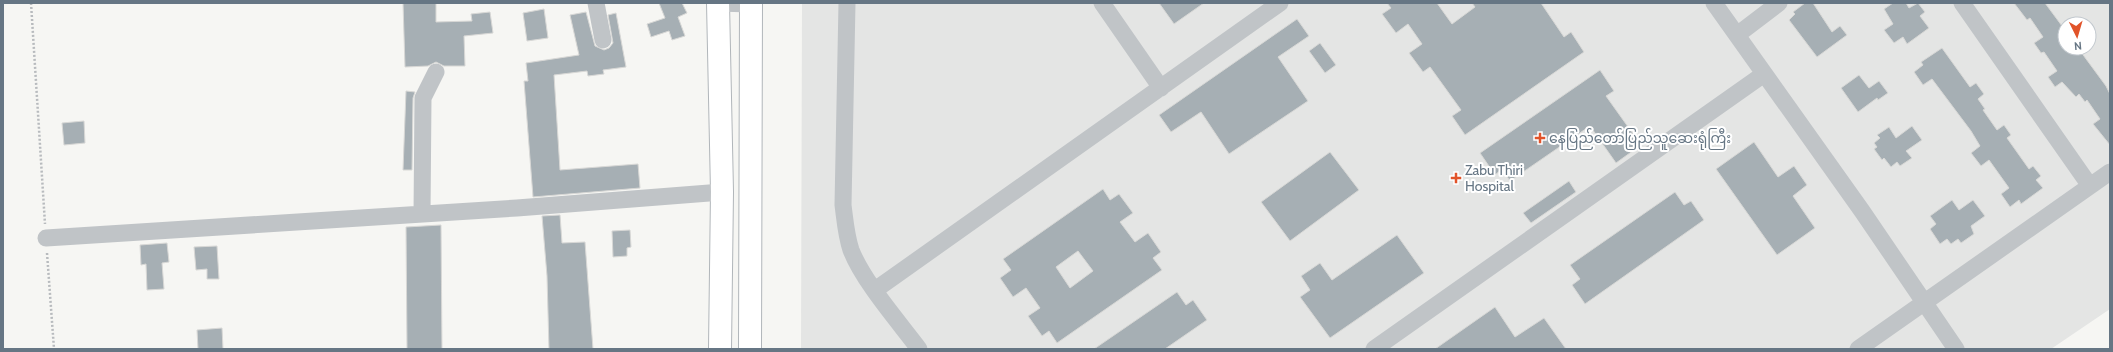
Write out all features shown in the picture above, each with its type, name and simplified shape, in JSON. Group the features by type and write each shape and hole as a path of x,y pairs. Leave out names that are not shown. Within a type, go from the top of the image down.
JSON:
{"main road":[{"path":"717,3 722,192 720,349"},
{"path":"750,349 751,3"}],"street":[{"path":"596,3 603,40"},
{"path":"717,3 751,3"},
{"path":"847,3 845,221 851,250 875,290 919,349"},
{"path":"1102,3 1161,88"},
{"path":"875,290 1280,3"},
{"path":"1714,3 1956,349"},
{"path":"1737,35 1779,3"},
{"path":"1962,3 2090,186"},
{"path":"422,214 423,98 436,72"},
{"path":"1374,349 1764,74"},
{"path":"1858,349 2110,172"},
{"path":"46,238 422,214 722,192"}],"path":[{"path":"30,3 54,349"}],"shaded area":[{"name":"Zabu Thiri Hospital","path":"802,3 2110,3 2110,309 2051,349 801,349"}],"building":[{"path":"403,3 436,3 436,22 472,21 471,14 490,12 493,33 464,36 465,66 444,66 436,62 428,66 405,67"},
{"path":"659,3 682,3 687,13 678,17 685,36 672,40 669,31 651,37 647,24 665,18"},
{"path":"1159,3 1204,3 1174,24"},
{"path":"1387,3 1437,3 1452,24 1475,7 1472,3 1541,3 1564,37 1571,32 1584,52 1465,135 1452,116 1461,110 1430,67 1423,72 1409,53 1422,44 1408,24 1396,33 1382,14 1391,8"},
{"path":"1805,3 1813,3 1832,32 1840,26 1847,35 1817,57 1789,20 1795,14 1793,12"},
{"path":"1893,3 1906,3 1909,8 1918,3 1925,12 1920,16 1929,28 1907,44 1903,37 1894,43 1884,30 1893,24 1884,9"},
{"path":"2014,3 2045,3 2057,19 2057,56 2084,56 2106,86 2110,94 2110,145 2093,124 2100,119 2087,100 2085,102 2079,94 2076,97 2062,82 2055,87 2048,77 2057,71 2044,52 2041,53 2034,43 2043,37 2030,18 2027,20"},
{"path":"544,9 548,38 527,41 523,13"},
{"path":"586,12 595,46 604,50 609,48 613,43 608,15 616,13 626,67 603,70 604,74 588,76 587,71 554,75 560,170 638,164 640,188 533,197 524,81 528,81 526,63 579,55 570,15"},
{"path":"1297,19 1309,36 1278,57 1308,101 1229,154 1201,112 1171,132 1159,115"},
{"path":"1320,43 1336,65 1325,73 1309,51"},
{"path":"1942,48 1970,87 1976,83 1984,94 1978,99 1985,109 1983,110 1997,130 2004,125 2011,135 2007,138 2029,169 2033,166 2041,176 2036,180 2043,188 2021,204 2019,200 2010,207 2001,194 2009,188 1989,160 1981,166 1971,153 1980,146 1971,131 1932,79 1923,85 1914,72 1923,65 1921,62"},
{"path":"1600,70 1614,91 1606,96 1641,145 1616,163 1590,126 1510,181 1502,169 1495,175 1480,153"},
{"path":"1859,75 1869,88 1879,81 1888,93 1878,100 1877,98 1858,112 1841,88"},
{"path":"406,91 415,92 413,98 412,170 403,170"},
{"path":"84,121 85,143 64,145 62,123"},
{"path":"1912,126 1922,140 1906,151 1912,158 1900,166 1897,162 1891,167 1884,158 1882,160 1874,149 1877,147 1874,143 1880,138 1877,135 1889,127 1896,138"},
{"path":"1754,142 1778,177 1794,166 1807,185 1793,196 1815,228 1777,255 1716,169"},
{"path":"1330,152 1359,190 1290,241 1261,202"},
{"path":"1569,181 1576,192 1531,223 1523,213"},
{"path":"1103,189 1110,200 1119,194 1133,213 1120,222 1135,242 1148,233 1161,252 1153,258 1162,270 1057,343 1049,331 1042,336 1028,316 1040,308 1026,288 1013,297 1000,278 1011,270 1003,259","holes":["1078,251 1093,271 1070,288 1056,267"]},
{"path":"1675,192 1684,205 1691,201 1704,220 1585,304 1572,285 1580,279 1570,265"},
{"path":"1952,200 1959,210 1973,200 1985,216 1971,226 1974,234 1961,243 1958,239 1951,244 1947,239 1940,244 1930,229 1936,224 1930,216"},
{"path":"560,215 562,243 585,242 593,349 549,349 547,276 542,216"},
{"path":"441,225 442,349 407,349 406,227"},
{"path":"630,230 631,247 627,248 627,256 613,257 612,231"},
{"path":"1397,235 1424,273 1330,338 1300,297 1310,290 1301,276 1320,263 1332,280"},
{"path":"167,243 169,262 162,263 164,289 147,290 146,264 141,265 140,245"},
{"path":"217,246 219,279 207,279 207,269 196,270 194,247"},
{"path":"1177,292 1186,305 1193,300 1207,320 1165,349 1094,349"},
{"path":"1495,307 1515,337 1544,318 1566,349 1435,349"},
{"path":"222,328 223,349 198,349 197,330"}],"place":[{"name":"နေပြည်တော်ပြည်သူဆေးရုံကြီး","path":"1540,138"},
{"name":"Zabu Thiri Hospital","path":"1456,178"}]}
